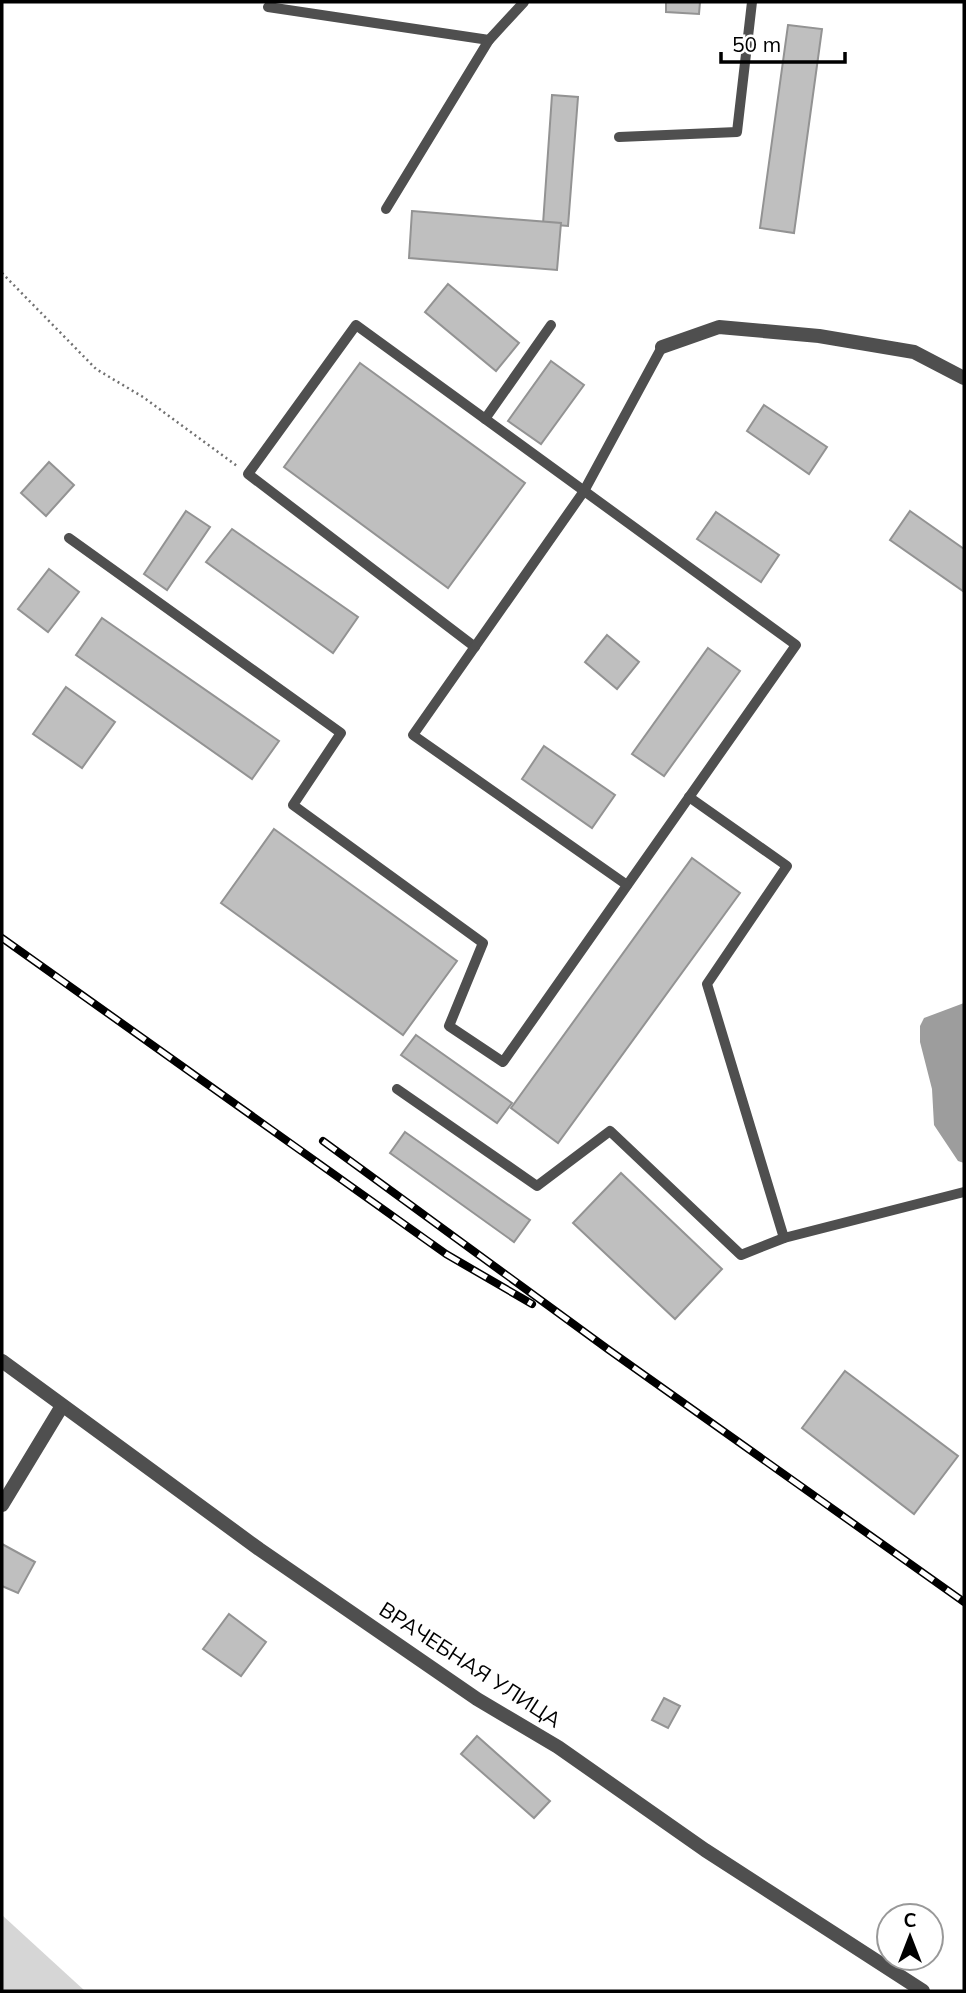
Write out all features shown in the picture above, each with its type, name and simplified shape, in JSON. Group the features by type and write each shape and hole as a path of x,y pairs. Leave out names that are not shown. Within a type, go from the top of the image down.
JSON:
{"street":[{"path":"662,347 719,327 819,336 914,352 964,378"},
{"name":"ВРАЧЕБНАЯ УЛИЦА","path":"2,1361 259,1549 477,1699 558,1747 705,1850 923,1991"},
{"path":"2,1502 62,1406"}],"lane":[{"path":"386,209 489,40 524,2"},
{"path":"619,137 737,132 752,2"},
{"path":"268,7 489,40"},
{"path":"69,538 341,733 293,805 483,943 449,1026 503,1062 796,645 356,325 248,474 475,647"},
{"path":"485,419 551,325"},
{"path":"627,885 413,735 584,491 662,347"},
{"path":"689,797 787,866 707,984 784,1238"},
{"path":"397,1089 537,1186 610,1131 741,1255 784,1238 964,1192"}],"path":[{"path":"2,273 96,369 143,397 248,474"}],"shaded area":[{"path":"964,1003 964,1163 958,1161 934,1125 932,1089 920,1042 920,1026 924,1018"},
{"path":"2,1915 85,1991 2,1991"}],"building":[{"path":"666,2 700,2 699,14 666,12"},
{"path":"788,25 822,29 794,233 760,228"},
{"path":"552,95 578,97 568,226 543,224"},
{"path":"412,211 561,223 557,270 409,258"},
{"path":"448,284 519,343 496,371 425,312"},
{"path":"551,361 584,385 541,444 508,421"},
{"path":"360,363 525,483 448,588 284,467"},
{"path":"764,405 827,447 809,474 747,431"},
{"path":"49,462 74,485 46,516 21,493"},
{"path":"186,511 210,527 167,590 144,574"},
{"path":"910,511 964,549 963,591 890,540"},
{"path":"716,512 779,555 761,582 697,539"},
{"path":"232,529 358,617 333,653 206,562"},
{"path":"49,569 79,592 48,632 18,609"},
{"path":"102,618 279,741 252,779 76,655"},
{"path":"607,635 639,662 617,689 585,662"},
{"path":"708,648 740,671 664,776 632,754"},
{"path":"66,687 115,722 82,768 33,734"},
{"path":"544,746 615,795 592,828 522,779"},
{"path":"274,829 457,961 403,1035 221,903"},
{"path":"692,858 740,893 558,1143 511,1108"},
{"path":"416,1035 512,1103 497,1123 401,1055"},
{"path":"405,1132 530,1220 514,1242 390,1153"},
{"path":"621,1173 722,1269 675,1319 573,1223"},
{"path":"845,1371 958,1456 914,1514 802,1428"},
{"path":"2,1544 35,1562 18,1593 2,1586"},
{"path":"229,1614 266,1642 241,1676 203,1649"},
{"path":"664,1698 680,1706 668,1728 652,1720"},
{"path":"477,1736 550,1801 534,1818 461,1754"}],"railway":[{"path":"2,938 446,1254 532,1304"},
{"path":"323,1141 609,1350 964,1602"}]}
